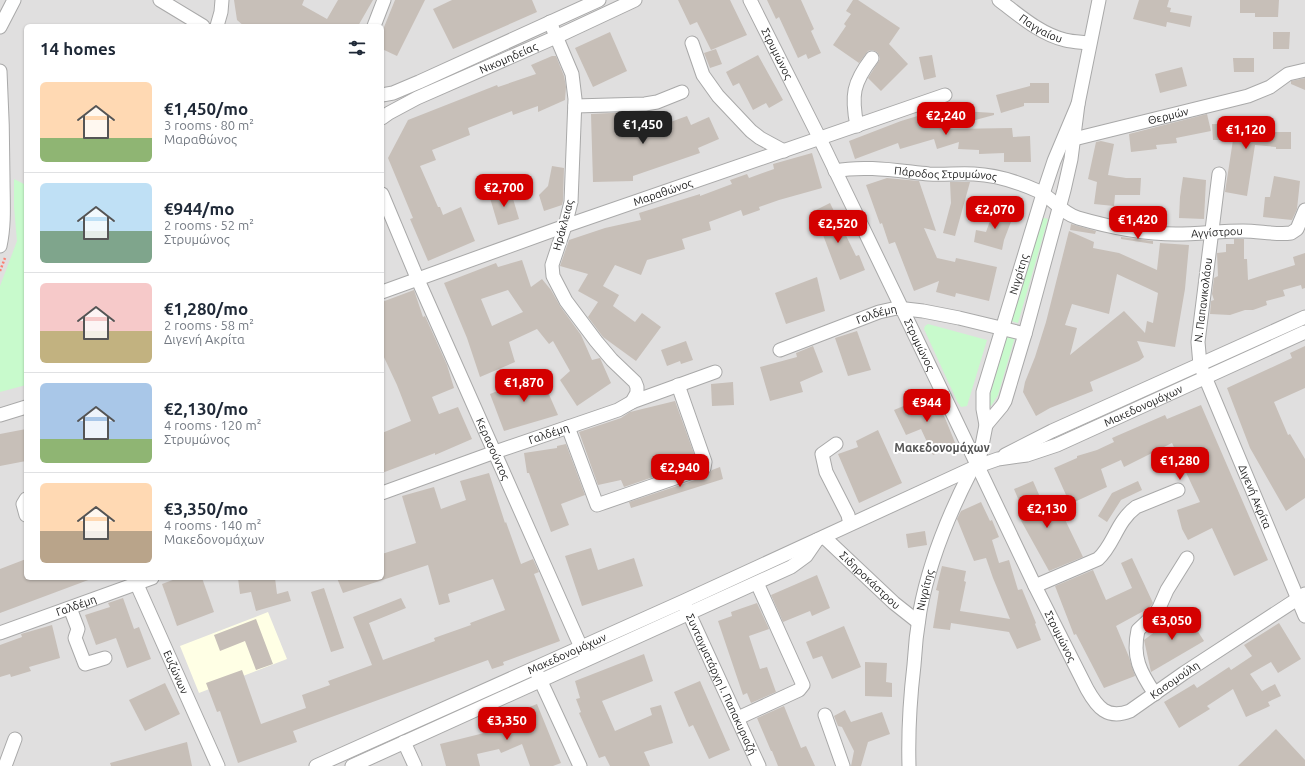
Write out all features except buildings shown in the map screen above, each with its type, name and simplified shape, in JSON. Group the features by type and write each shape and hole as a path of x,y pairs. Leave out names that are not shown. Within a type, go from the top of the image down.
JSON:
{"street":[{"path":"0,26 14,0"},
{"path":"160,0 200,24"},
{"path":"218,24 222,0"},
{"path":"375,24 384,0"},
{"name":"Νικομηδείας","path":"384,95 393,93 600,0"},
{"name":"Νικομηδείας","path":"384,117 411,101 556,37 635,0"},
{"name":"Στρυμώνος","path":"750,0 820,139 975,467 1094,701 1109,713 1116,715 1125,713"},
{"name":"Παγγαίου","path":"999,0 1043,32 1065,40 1090,43"},
{"name":"Νιγρίτης","path":"986,426 983,409 983,392 1002,328 1051,201 1071,159 1078,104 1099,0"},
{"name":"Ηράκλειας","path":"550,22 572,74 575,106 570,202 565,226 552,265 552,276 566,301 596,341 612,360 635,382 637,393 632,402"},
{"path":"692,43 703,75 709,86 760,138 784,151"},
{"path":"857,126 854,106 855,87 860,75 872,58"},
{"name":"Θερμών","path":"1074,139 1248,96 1270,87 1288,74 1305,70"},
{"path":"0,71 3,190 2,234 0,246"},
{"path":"575,106 645,104 657,102 682,92"},
{"name":"Μαραθώνος","path":"384,291 565,226 945,95"},
{"name":"Νιγρίτης","path":"909,766 911,692 918,622 925,589 952,509 975,467 986,426 1005,401 1025,334 1051,201 1054,161 1078,104"},
{"name":"Πάροδος Στρυμώνος","path":"835,171 852,168 936,174 982,174 1001,178 1051,201"},
{"name":"Ν. Παπανικολάου","path":"1202,371 1198,354 1198,342 1219,174"},
{"name":"Κερασούντος","path":"384,199 418,280 586,660"},
{"name":"Αγγίστρου","path":"1051,201 1068,214 1077,218 1150,233 1186,234 1246,231 1291,233 1296,229 1305,210"},
{"name":"Γαλδέμη","path":"780,350 879,312 901,308 947,315 1025,334"},
{"path":"1202,371 1305,317"},
{"path":"1202,371 1305,332"},
{"name":"Μακεδονομάχων","path":"352,766 586,660 820,538 850,524 975,467 998,459 1052,431 1202,371"},
{"name":"Διγενή Ακρίτα","path":"1202,371 1301,597 1305,616"},
{"name":"Γαλδέμη","path":"384,492 618,410 632,402 714,372"},
{"path":"568,427 597,505 704,468 705,462 678,385"},
{"path":"0,415 24,408"},
{"path":"836,444 822,454 826,472 848,515 850,524"},
{"path":"1035,586 1098,559 1103,555 1119,525 1130,512 1178,490"},
{"name":"Μακεδονομάχων","path":"316,766 581,648 687,607 757,583 798,563 809,553 820,538"},
{"name":"Σιδηροκάστρου","path":"820,538 918,622"},
{"path":"1155,694 1139,667 1137,658 1138,630 1154,615 1159,608 1167,590 1187,558"},
{"name":"Γαλδέμη","path":"0,633 70,608 136,581"},
{"name":"Ευζώνων","path":"136,581 218,766"},
{"path":"738,718 799,690 803,685 757,583"},
{"name":"Κασομούλη","path":"1125,713 1135,708 1231,642 1301,597"},
{"name":"Συνταγματάρχη Ι. Παπακυριαζή","path":"687,607 759,766"},
{"path":"70,608 78,629 75,638 85,664 105,658"},
{"path":"535,668 580,766"},
{"path":"825,715 843,766"},
{"path":"5,766 15,740"},
{"path":"404,742 415,766"}],"shaded area":[{"path":"0,0 1305,0 1305,766 0,766"},
{"path":"268,612 287,659 199,693 180,646"}],"green space":[{"path":"14,179 24,184 24,386 0,392 0,286 17,241 14,207"},
{"path":"1041,217 1048,219 1018,323 1011,321"},
{"path":"928,324 987,340 967,406 961,407 957,401 924,329"},
{"path":"1007,335 1015,337 998,395 991,406 987,406"}],"district":[{"name":"Μακεδονομάχων","path":"942,447"}]}
